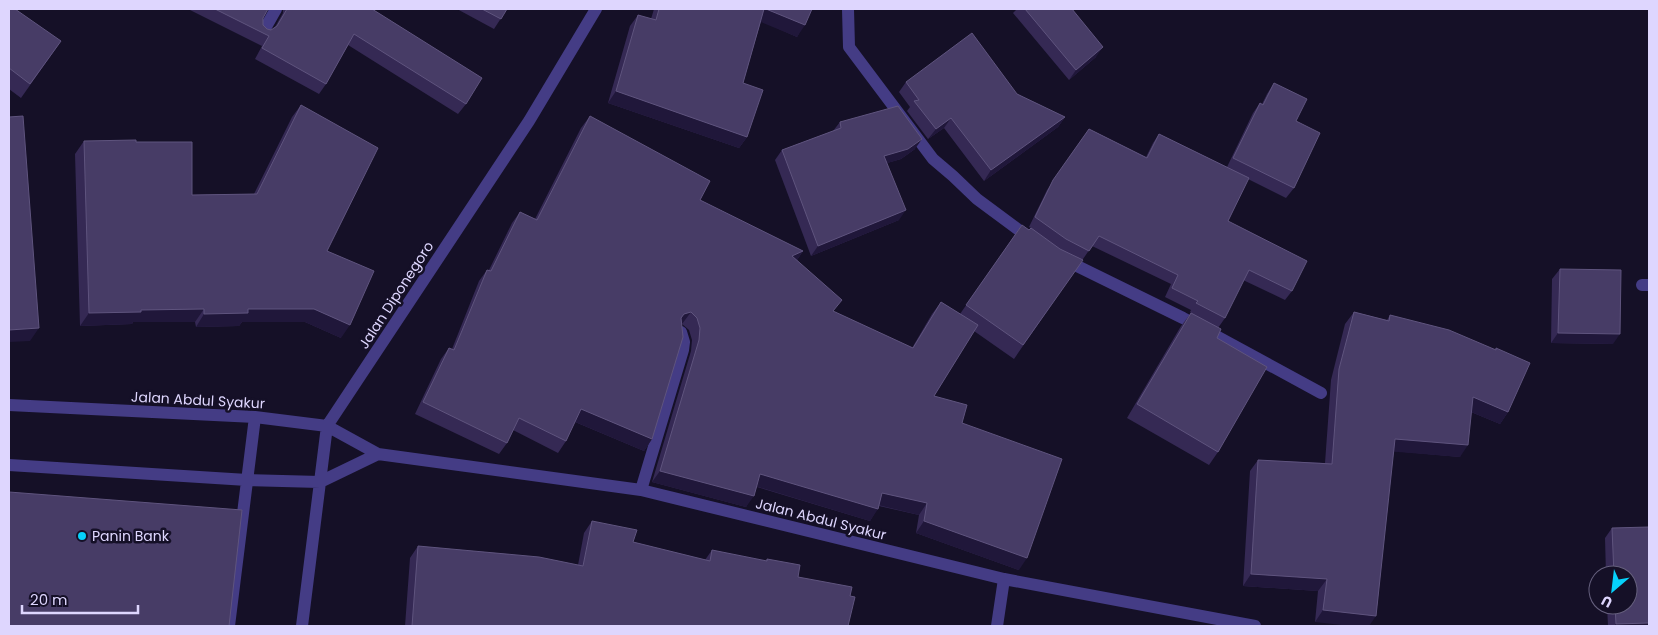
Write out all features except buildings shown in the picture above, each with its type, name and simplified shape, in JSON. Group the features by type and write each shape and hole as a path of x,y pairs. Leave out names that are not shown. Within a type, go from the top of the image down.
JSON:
{"street":[{"path":"263,32 276,9"},
{"name":"Jalan Diponegoro","path":"302,626 327,426 529,121 596,9"},
{"path":"848,9 849,47 933,160 954,176 977,199 1039,244"},
{"path":"1055,256 1182,318 1321,393"},
{"path":"641,490 682,350 684,342 681,332"},
{"name":"Jalan Abdul Syakur","path":"9,406 255,417 327,426 378,454 641,490 1004,579 1255,626"},
{"path":"229,626 255,417"},
{"path":"9,465 246,480 320,482 378,454"},
{"path":"998,626 1004,579"}],"place":[{"name":"Panin Bank","path":"82,536"}]}
